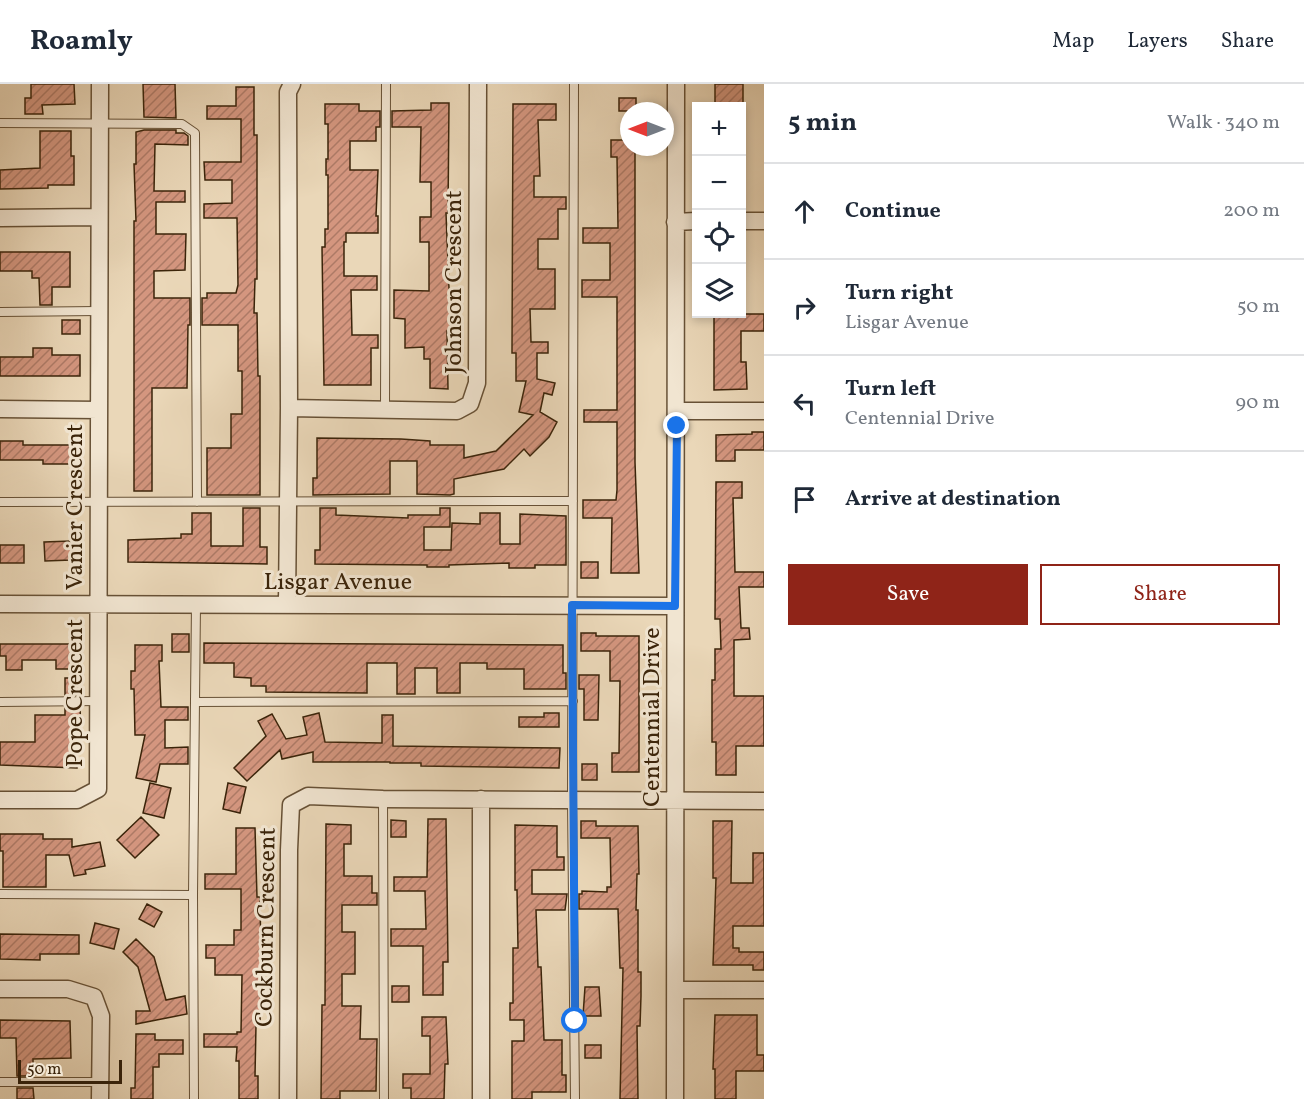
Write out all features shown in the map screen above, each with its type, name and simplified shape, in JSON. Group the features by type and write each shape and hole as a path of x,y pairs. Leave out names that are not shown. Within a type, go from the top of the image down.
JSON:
{"street":[{"name":"Vanier Crescent","path":"98,604 100,84"},
{"path":"287,604 288,92 292,84"},
{"name":"Johnson Crescent","path":"289,408 457,411 470,404 477,383 478,84"},
{"name":"Centennial Drive","path":"675,1099 676,84"},
{"path":"0,218 98,217"},
{"path":"675,222 692,221"},
{"path":"746,221 764,221"},
{"name":"Vanier Crescent","path":"0,409 99,410"},
{"path":"677,411 764,411"},
{"name":"Lisgar Avenue","path":"0,604 675,606"},
{"name":"Pope Crescent","path":"0,800 77,800 98,789 98,604"},
{"name":"Cockburn Crescent","path":"288,1099 291,805 308,796 383,799 764,801"},
{"path":"481,800 481,1099"},
{"path":"0,989 68,989 94,997 101,1016 100,1099"},
{"path":"676,990 764,990"}],"lane":[{"path":"386,84 386,409"},
{"path":"574,84 572,800 575,1099"},
{"path":"0,123 182,124 195,133 197,502"},
{"path":"0,312 99,311"},
{"path":"0,502 573,501"},
{"path":"194,1099 193,895 196,604"},
{"path":"0,702 99,701"},
{"path":"195,702 573,701"},
{"path":"383,799 384,1099"},
{"path":"0,894 193,895"},
{"path":"0,1082 100,1082"}],"building":[{"path":"31,84 74,84 75,104 42,105 43,114 25,114 25,98 31,98"},
{"path":"143,84 175,84 176,118 144,117"},
{"path":"715,84 743,84 743,102 715,102"},
{"path":"236,87 254,87 254,135 257,135 257,279 255,279 254,313 257,313 258,376 260,376 260,495 207,495 207,448 231,448 231,414 242,414 242,371 238,371 238,325 202,325 202,298 207,298 207,293 236,293 238,285 237,218 204,218 204,204 232,203 232,180 205,180 204,162 241,162 241,119 207,119 207,106 236,106"},
{"path":"619,98 636,98 636,102 620,102 619,111"},
{"path":"431,103 449,103 448,213 446,213 450,314 450,331 447,331 448,389 430,388 430,359 424,359 424,347 405,348 405,319 394,318 394,290 429,291 429,242 420,242 420,217 431,217 431,182 420,182 421,127 392,127 392,111 431,110"},
{"path":"325,104 359,104 359,111 380,111 380,127 376,127 376,141 350,141 350,170 378,170 376,216 378,216 378,233 346,233 346,242 344,242 344,276 377,276 377,290 351,290 352,335 378,335 378,348 371,348 371,385 324,385 322,247 325,247 325,229 328,229 326,159 328,159 328,124 325,124"},
{"path":"513,104 556,104 556,120 538,120 540,176 534,176 534,197 566,197 566,209 558,209 558,239 538,239 538,269 555,269 555,309 530,309 531,342 548,342 548,353 537,353 537,379 555,383 552,395 544,393 540,412 557,422 549,437 530,456 524,449 504,469 454,479 454,494 417,494 417,461 390,461 390,494 313,495 313,478 317,478 317,438 401,439 430,441 430,445 464,445 464,458 496,451 533,415 519,412 526,381 516,381 516,353 512,353"},
{"path":"176,130 176,133 184,133 188,136 188,145 155,144 154,191 185,191 185,202 156,202 156,234 186,234 185,270 154,271 154,298 190,298 190,325 188,325 187,388 152,388 152,491 134,491 134,221 136,221 134,164 136,164 136,132"},
{"path":"40,131 71,131 74,185 0,189 0,170 40,168"},
{"path":"611,140 620,140 620,156 635,156 635,462 639,573 611,573 612,518 583,518 583,500 616,500 617,490 617,422 584,422 584,410 617,410 617,297 582,297 582,280 610,280 610,243 583,243 583,228 618,228 617,157 611,157"},
{"path":"0,252 70,252 70,287 52,287 52,305 40,305 39,278 32,278 32,271 0,271"},
{"path":"746,314 764,314 764,331 741,331 741,362 746,362 747,389 714,390 714,318 746,318"},
{"path":"62,320 80,320 80,334 62,334"},
{"path":"33,348 52,348 52,355 80,355 80,376 0,376 0,357 33,357"},
{"path":"752,432 764,432 764,450 735,450 735,461 716,461 716,435 752,434"},
{"path":"0,441 23,441 23,445 71,445 71,464 43,464 43,460 0,460"},
{"path":"716,482 742,482 742,498 733,498 735,572 764,572 764,587 739,587 741,628 749,628 750,639 734,640 734,696 764,696 764,746 736,746 736,775 716,775 716,742 712,742 712,680 715,680 715,649 721,649 720,619 715,619"},
{"path":"243,508 260,508 260,547 267,547 267,564 128,562 128,540 181,538 181,534 192,534 192,513 211,513 211,546 243,546"},
{"path":"320,508 336,508 336,515 408,518 408,515 440,515 440,508 450,508 450,527 424,527 424,550 451,550 452,523 480,524 480,513 500,513 500,544 520,544 520,514 566,516 566,565 509,568 509,563 449,565 449,567 315,564 315,550 320,550"},
{"path":"71,541 71,560 45,561 44,542"},
{"path":"0,545 24,545 24,563 0,563"},
{"path":"581,562 598,562 598,578 581,578"},
{"path":"581,633 596,633 596,636 639,636 639,772 612,772 612,753 619,753 620,681 610,681 610,651 581,651"},
{"path":"172,634 189,634 189,652 172,652"},
{"path":"204,643 563,645 563,673 566,673 566,689 524,689 524,669 487,669 487,663 460,663 460,693 437,693 437,668 415,668 415,694 397,694 397,663 367,663 367,693 266,692 266,686 251,686 251,678 234,677 234,663 204,663"},
{"path":"0,644 75,644 75,669 56,669 56,660 22,660 22,670 6,670 6,656 0,656"},
{"path":"135,645 162,645 162,661 159,661 161,707 188,707 188,720 165,720 165,748 188,747 188,764 160,764 156,782 136,778 145,735 135,735 134,689 131,689 131,671 135,671"},
{"path":"579,675 599,675 598,720 584,720 584,689 579,689"},
{"path":"65,678 80,678 80,695 65,695"},
{"path":"65,708 80,708 81,729 77,729 77,768 0,765 0,742 35,742 35,715 65,715"},
{"path":"319,713 325,742 382,743 382,715 393,715 393,746 560,748 559,768 421,766 421,763 390,762 313,762 313,752 282,759 280,750 247,781 234,768 266,736 258,721 272,714 286,739 307,735 303,717"},
{"path":"544,713 559,713 559,727 519,727 519,717 544,717"},
{"path":"582,764 597,764 597,780 582,780"},
{"path":"150,783 171,788 164,818 143,813"},
{"path":"228,783 246,787 240,813 223,809"},
{"path":"141,817 159,835 135,858 117,840"},
{"path":"428,819 446,819 448,962 443,962 443,995 423,995 423,946 391,946 391,929 426,929 425,891 394,891 394,877 427,877"},
{"path":"391,820 406,821 406,837 391,837"},
{"path":"581,821 596,821 596,826 638,826 639,874 637,874 636,910 638,910 638,972 641,972 641,996 640,1026 637,1026 638,1099 620,1099 623,968 620,968 618,909 579,909 579,894 582,894 582,891 607,892 607,887 611,887 610,838 581,838"},
{"path":"713,821 732,821 731,883 753,883 753,853 764,853 764,926 733,926 733,948 739,948 739,952 764,952 764,970 753,970 753,965 713,965 716,878 713,878"},
{"path":"326,824 351,825 351,844 344,844 344,876 372,876 372,893 377,893 377,905 342,905 342,932 355,932 355,974 342,974 342,1006 361,1006 360,1039 377,1039 376,1091 340,1091 340,1099 321,1099 322,1005 325,1005"},
{"path":"515,825 557,826 557,857 564,857 564,870 532,870 532,894 567,894 565,910 536,910 544,1040 562,1040 562,1075 566,1075 566,1092 532,1092 532,1099 512,1099 512,1041 524,1041 524,1020 510,1020 510,1003 513,1003 513,948 518,948"},
{"path":"236,828 255,828 257,897 260,897 261,961 260,1025 256,1025 255,1076 258,1076 258,1099 239,1099 237,1047 204,1047 204,1034 241,1032 242,975 215,975 215,958 206,958 206,945 234,945 234,930 241,930 241,889 205,889 205,874 236,874"},
{"path":"0,834 43,834 43,839 72,839 72,847 100,842 105,866 85,870 86,874 74,876 69,855 46,855 46,887 3,887 3,851 0,851"},
{"path":"147,904 162,912 154,927 139,919"},
{"path":"95,923 119,929 114,949 90,943"},
{"path":"0,934 79,935 79,954 40,954 40,960 0,959"},
{"path":"136,939 154,957 166,1000 185,996 187,1014 136,1024 136,1011 150,1011 138,967 123,952"},
{"path":"392,986 409,986 409,1002 392,1002"},
{"path":"585,987 599,987 601,1016 583,1016"},
{"path":"715,1015 757,1015 757,1055 764,1055 764,1071 736,1071 736,1099 715,1099 715,1069 713,1069"},
{"path":"422,1017 446,1017 448,1064 445,1064 444,1099 411,1099 411,1088 403,1088 403,1074 430,1074 430,1036 422,1036"},
{"path":"0,1020 70,1021 71,1058 33,1059 33,1076 17,1076 16,1038 0,1038"},
{"path":"136,1034 155,1034 155,1040 183,1040 183,1054 159,1054 159,1067 153,1067 153,1099 131,1099 131,1088 135,1088"},
{"path":"585,1045 601,1045 601,1058 585,1058"},
{"path":"17,1088 33,1088 34,1099 17,1099"}],"route":[{"path":"575,1021 572,605 675,606 677,426"}]}
